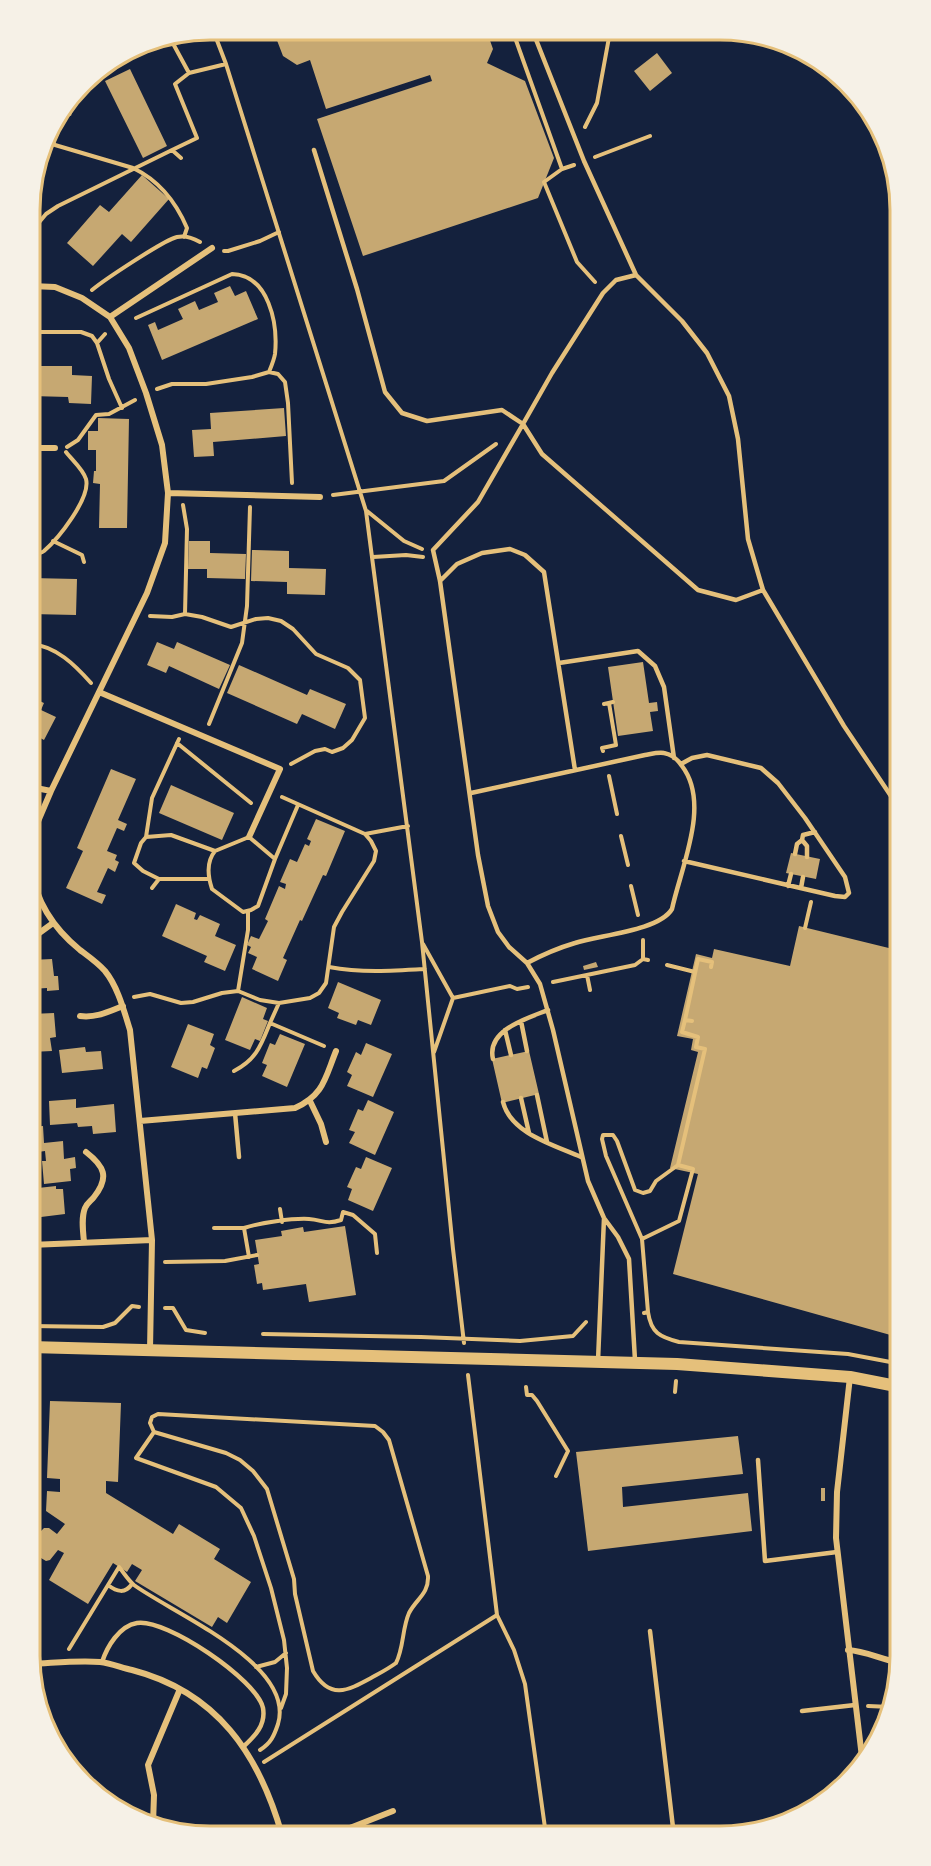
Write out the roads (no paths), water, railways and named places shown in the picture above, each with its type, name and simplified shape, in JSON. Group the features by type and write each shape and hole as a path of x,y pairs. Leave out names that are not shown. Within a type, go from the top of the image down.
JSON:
{"main road":[{"path":"40,1347 677,1364 850,1377 890,1385"}],"street":[{"path":"110,317 212,248"},
{"path":"41,286 55,287 82,298 110,317 129,348 146,393 162,445 168,493 165,543 138,614 41,815"},
{"path":"41,448 55,448"},
{"path":"168,493 320,497"},
{"path":"99,692 280,770 249,837"},
{"path":"41,789 51,791"},
{"path":"41,903 53,923 105,970 123,1006 130,1030 152,1240 150,1350"},
{"path":"40,932 53,923"},
{"path":"80,1016 101,1015 123,1006"},
{"path":"140,1121 295,1108 310,1101 320,1090 336,1051"},
{"path":"310,1101 321,1124 326,1142"},
{"path":"84,1242 82,1217 86,1205 102,1186 104,1174 98,1161 86,1152"},
{"path":"40,1244 152,1240"},
{"path":"850,1377 837,1492 837,1552 861,1751"},
{"path":"848,1650 861,1651 890,1661"},
{"path":"41,1663 102,1662 147,1674 180,1689 217,1716 243,1746 256,1767 279,1826"},
{"path":"153,1816 154,1795 148,1765 180,1689"},
{"path":"355,1826 393,1811"}],"lane":[{"path":"536,40 584,161 636,276 688,329 707,353 729,396 738,439 748,539 763,590 844,726 890,795"},
{"path":"314,150 357,289 385,392 402,413 427,421 502,410 523,424 542,454 699,590 736,600 763,590"},
{"path":"635,1363 629,1259 618,1237 604,1218 588,1181 540,984 527,963 509,947 498,932 492,918 478,855 440,581 433,550 478,502 552,373 603,293 616,280 636,276"},
{"path":"440,581 457,564 482,553 510,549 525,555 544,572 575,770"},
{"path":"559,663 638,651 655,666 664,687 674,758"},
{"path":"471,793 645,755 664,753 681,764 690,777 696,810 672,909 668,915 661,920 576,942 527,963"},
{"path":"681,764 692,758 707,755 761,768 778,783 815,832 845,877 849,893 844,897 835,896 684,861"},
{"path":"795,854 797,844 802,838 815,832"},
{"path":"802,838 807,846 807,856"},
{"path":"788,886 791,874"},
{"path":"801,888 803,877"},
{"path":"493,1059 495,1041 505,1030 520,1021 548,1010"},
{"path":"520,1021 527,1051"},
{"path":"505,1030 511,1055"},
{"path":"537,1095 548,1142"},
{"path":"521,1098 530,1133"},
{"path":"503,1102 506,1113 521,1129 581,1157"},
{"path":"235,1113 239,1157"},
{"path":"598,1361 604,1218"},
{"path":"758,1460 765,1561 837,1552"},
{"path":"102,1662 106,1650 123,1629 138,1623 165,1628 189,1640 212,1655 260,1700 263,1720 258,1732 243,1746"},
{"path":"650,1631 673,1826"},
{"path":"802,1711 855,1705"}]}
